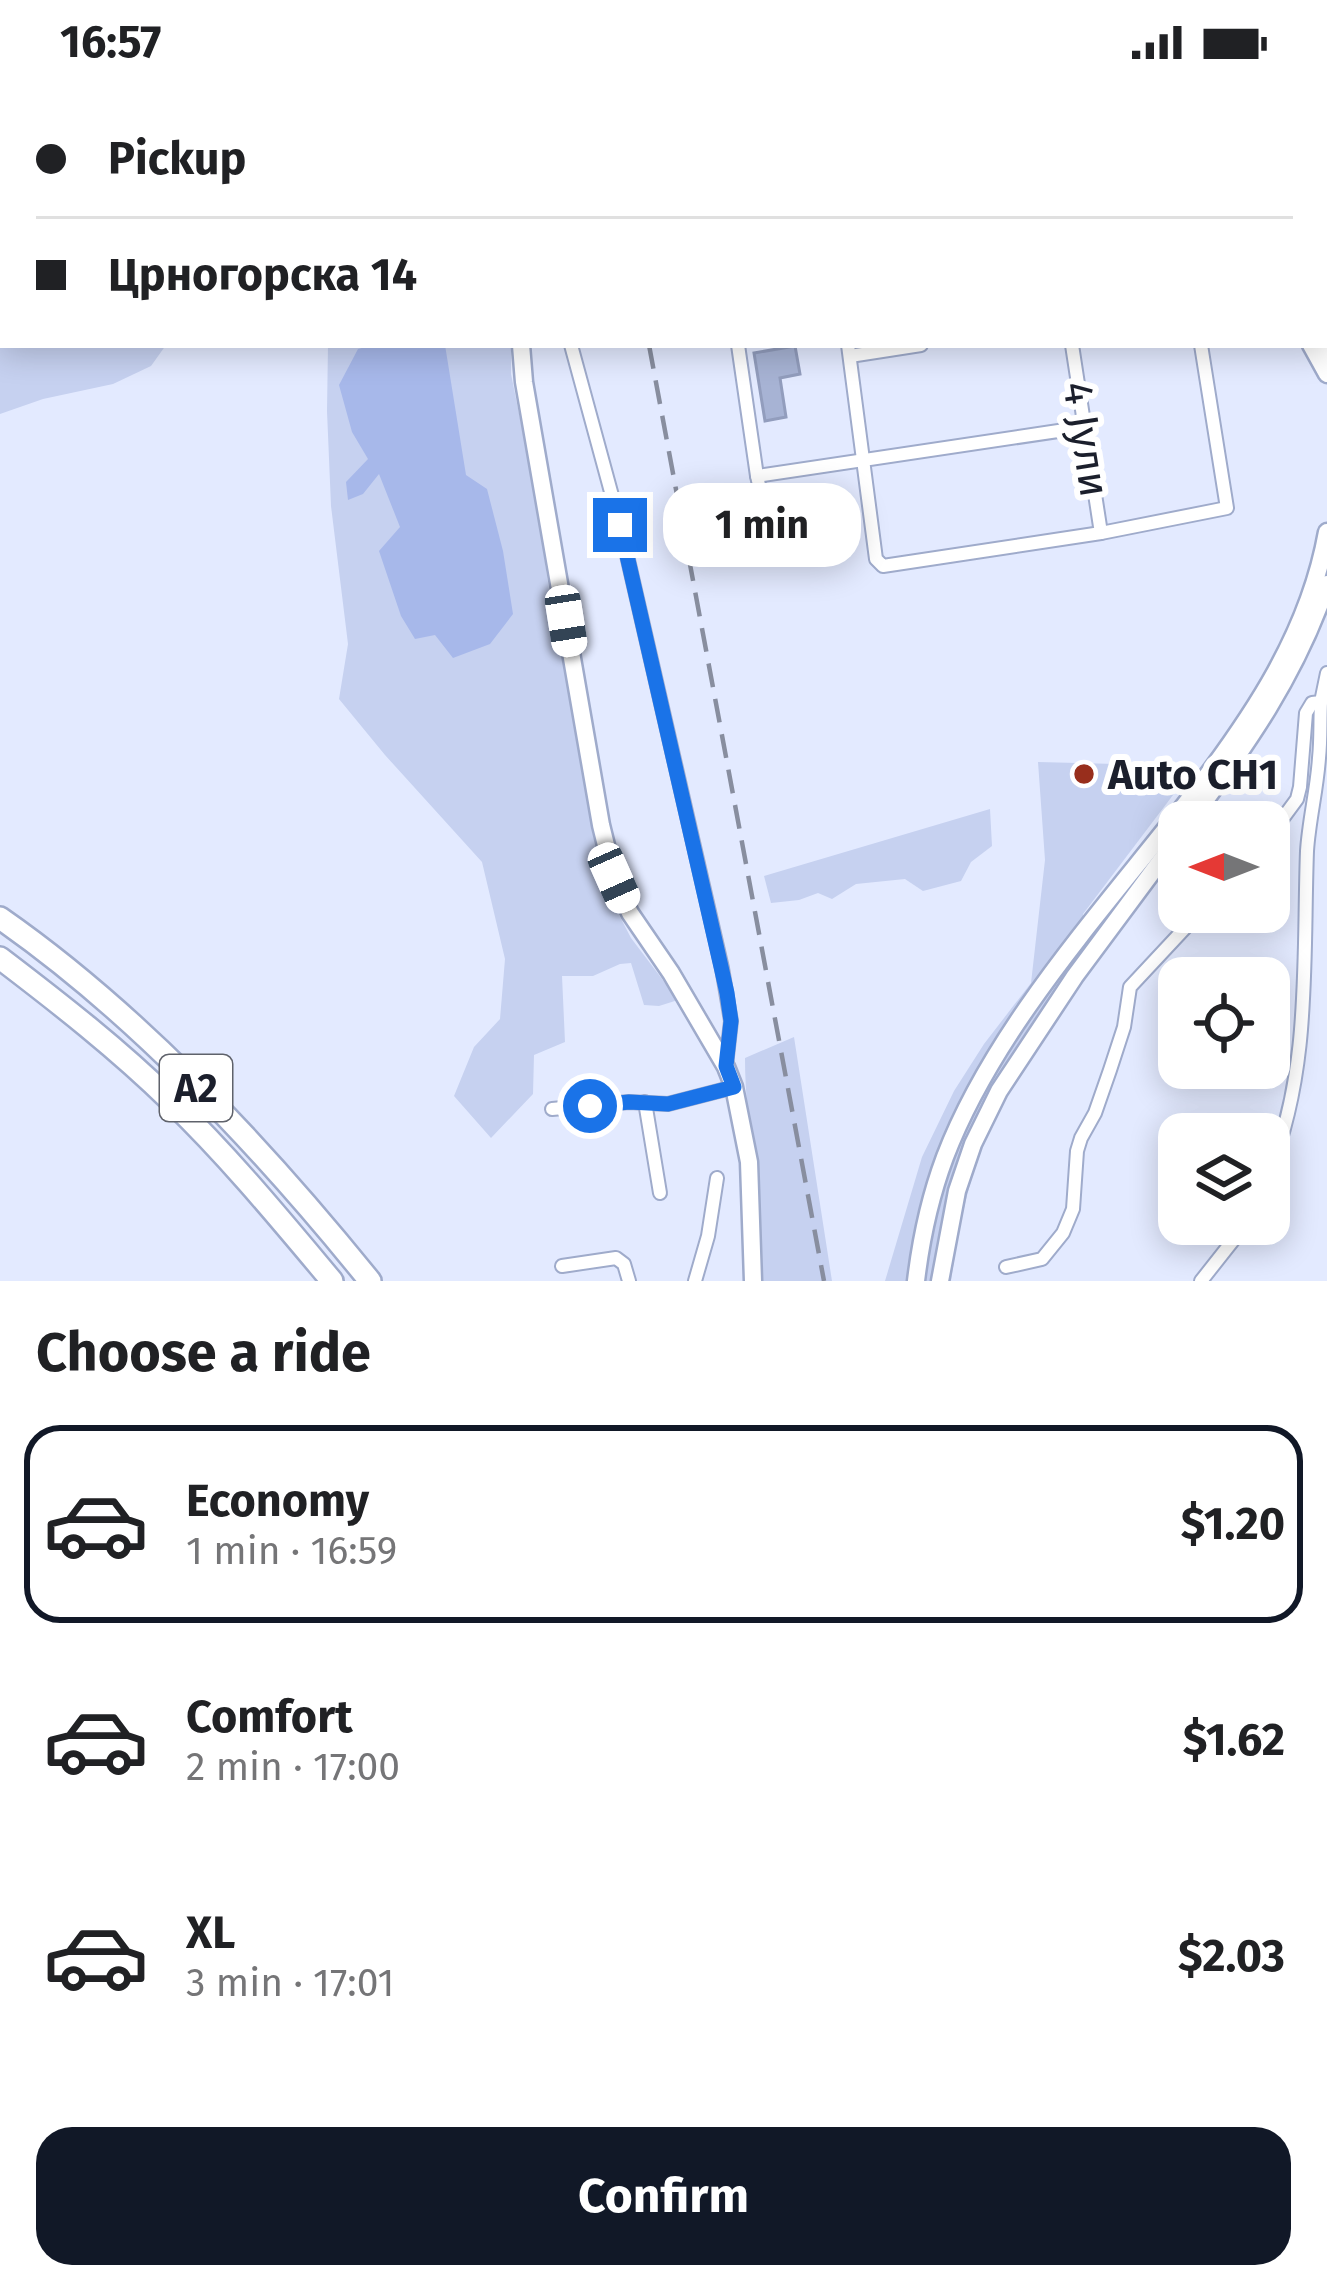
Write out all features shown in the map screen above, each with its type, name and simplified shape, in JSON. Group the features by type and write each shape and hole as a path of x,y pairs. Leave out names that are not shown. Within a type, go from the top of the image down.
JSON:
{"highway":[{"name":"A2","path":"0,918 118,1011 310,1206 370,1281"},
{"name":"A2","path":"0,958 169,1099 254,1187 332,1281"}],"main road":[{"path":"521,348 538,466 614,878 734,1087 748,1162 753,1281"},
{"path":"1312,348 1327,374"},
{"path":"916,1281 935,1185 976,1091 1042,990 1261,700 1297,631 1327,532"},
{"path":"1204,801 1287,678 1327,584"},
{"path":"940,1281 958,1191 999,1091 1075,976 1158,864"}],"street":[{"path":"572,348 620,525 722,968 731,1021 726,1066"},
{"path":"738,348 772,548"},
{"path":"885,348 849,351 876,559 884,566 1101,533 1226,508 1201,348"},
{"name":"4 Јули","path":"1072,348 1101,533"},
{"path":"757,476 1085,427"},
{"path":"1289,1113 1304,1016 1307,844 1327,674"},
{"path":"1290,808 1300,788 1306,712 1312,703 1321,702"},
{"path":"1006,1267 1042,1259 1063,1233 1073,1209 1077,1151 1124,1027 1130,987 1180,933"},
{"path":"551,1109 668,1104 734,1087"},
{"path":"645,1102 660,1193"},
{"path":"695,1281 717,1178"},
{"path":"1201,1281 1229,1245"},
{"path":"562,1266 616,1258 624,1264 629,1281"}],"shaded area":[{"path":"0,348 164,348 151,366 113,384 0,414"},
{"path":"328,348 511,348 511,374 603,884 631,938 678,1000 644,1005 631,963 593,976 562,976 565,1042 534,1055 533,1094 491,1138 454,1096 474,1047 500,1019 505,959 482,862 339,699 348,644 331,506"},
{"path":"445,348 466,475 487,489 513,614 490,644 453,658 435,635 415,639 401,616 379,551 400,527 379,474 363,494 348,500 346,482 368,459 352,432 339,385 358,349"},
{"path":"1038,762 1195,766 1169,801 1158,801 1158,815 1083,914 1084,928 1114,935 1044,1032 998,1110 968,1190 951,1281 885,1281 922,1157 954,1091 1031,983 1045,860"},
{"path":"990,809 992,846 971,862 961,881 923,891 905,879 856,884 832,899 818,893 771,903 764,876"},
{"path":"794,1037 832,1281 759,1281 745,1058"}],"building":[{"path":"795,348 800,374 780,378 786,417 765,421 754,353"}],"railway":[{"path":"650,348 824,1281"}],"place":[{"name":"Auto CH1","path":"1084,774"}],"route":[{"path":"590,1106 668,1104 734,1087 726,1066 731,1021 727,993 620,525"}]}
